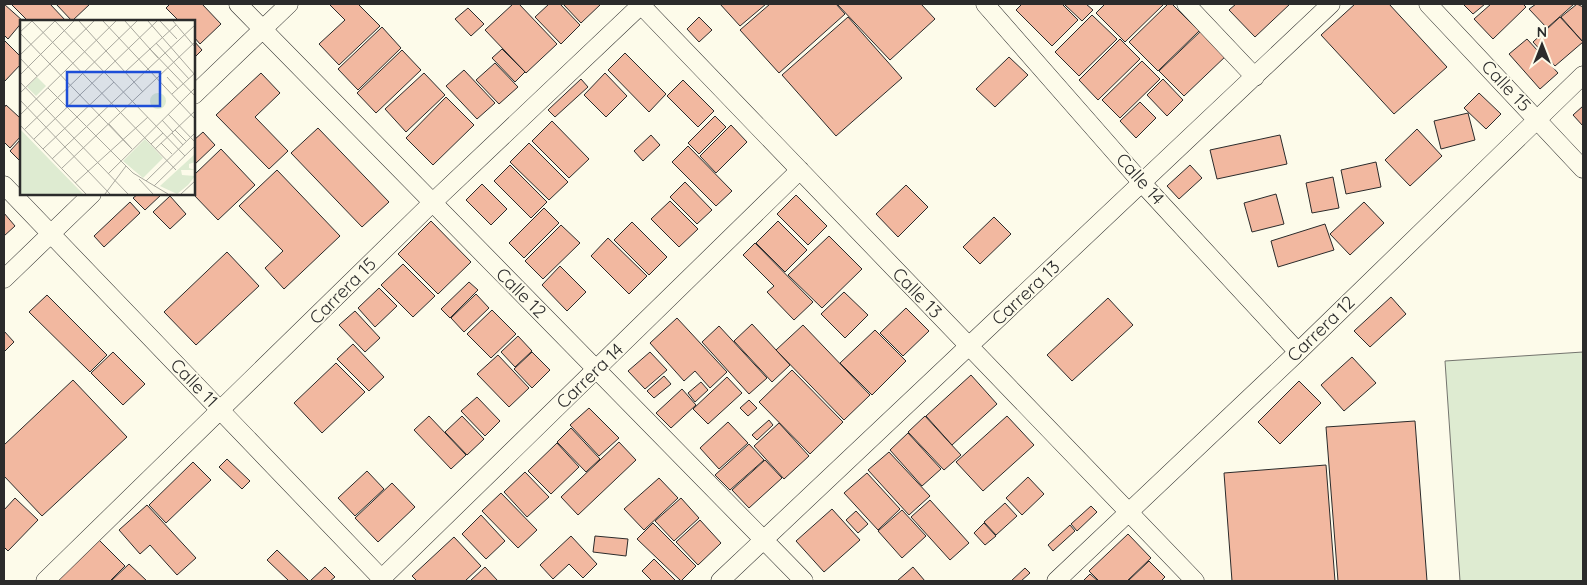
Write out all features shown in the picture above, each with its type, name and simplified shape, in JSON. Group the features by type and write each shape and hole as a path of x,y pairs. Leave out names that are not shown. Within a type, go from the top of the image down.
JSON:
{"street":[{"name":"Calle 12","path":"238,4 804,581"},
{"path":"195,94 289,4"},
{"name":"Calle 13","path":"641,4 1194,581"},
{"name":"Carrera 15","path":"45,581 221,412 432,203 641,4"},
{"path":"1186,4 1255,77"},
{"name":"Carrera 13","path":"720,581 1331,4"},
{"name":"Calle 15","path":"1428,4 1583,169"},
{"name":"Calle 14","path":"992,6 1142,183 1298,352"},
{"name":"Carrera 12","path":"1056,581 1298,352 1583,75"},
{"name":"Carrera 14","path":"382,580 800,170"},
{"name":"Calle 11","path":"4,185 382,580"},
{"path":"4,279 91,195"}],"green space":[{"path":"1583,352 1583,581 1460,581 1445,361"}],"building":[{"path":"4,4 22,20 20,20 20,25 8,39 4,35"},
{"path":"11,4 50,4 65,20 27,20"},
{"path":"56,4 90,4 73,20"},
{"path":"170,4 202,4 221,24 200,44 195,38 195,20 178,20 166,8"},
{"path":"329,4 358,4 380,26 339,65 319,44 345,20"},
{"path":"513,4 519,4 557,44 526,73 485,30"},
{"path":"549,4 560,4 580,25 561,44 535,17"},
{"path":"563,4 601,4 581,23"},
{"path":"720,4 766,4 740,26"},
{"path":"770,4 836,4 845,14 779,73 740,30"},
{"path":"837,4 921,4 935,19 890,60"},
{"path":"1022,4 1062,4 1078,20 1052,46 1016,10"},
{"path":"1064,4 1086,4 1093,10 1082,21"},
{"path":"1105,4 1164,4 1125,42 1096,13"},
{"path":"1168,4 1172,4 1199,31 1158,71 1129,42"},
{"path":"1236,4 1290,4 1255,37 1229,10"},
{"path":"1355,4 1389,4 1447,67 1394,114 1321,35"},
{"path":"1463,4 1485,4 1473,14"},
{"path":"1491,4 1523,4 1526,7 1493,39 1474,19"},
{"path":"1536,4 1574,4 1547,28 1529,9"},
{"path":"1577,4 1583,7 1583,42 1561,17"},
{"path":"468,8 484,24 471,36 455,19"},
{"path":"1092,15 1117,39 1079,76 1055,52"},
{"path":"699,17 712,30 699,42 687,29"},
{"path":"848,17 902,78 836,136 782,75"},
{"path":"1560,17 1583,42 1555,66 1533,42"},
{"path":"382,27 401,48 358,90 338,69"},
{"path":"1203,29 1228,54 1184,96 1159,71"},
{"path":"1120,39 1140,59 1098,100 1079,80"},
{"path":"1527,39 1558,73 1540,89 1509,54"},
{"path":"4,40 20,56 20,65 4,82"},
{"path":"195,42 202,50 195,57"},
{"path":"502,49 525,72 515,82 492,58"},
{"path":"402,50 421,70 376,113 357,93"},
{"path":"625,53 666,94 649,112 608,70"},
{"path":"1009,57 1028,75 995,107 976,89"},
{"path":"1142,61 1160,79 1120,118 1102,100"},
{"path":"495,63 518,87 499,104 476,80"},
{"path":"464,70 495,103 477,119 446,86"},
{"path":"261,73 280,93 255,117 288,151 269,169 216,115"},
{"path":"424,73 445,95 406,132 385,109"},
{"path":"605,73 627,96 606,117 584,95"},
{"path":"581,79 588,87 555,117 548,110"},
{"path":"1163,79 1183,100 1167,116 1147,95"},
{"path":"683,80 714,111 698,127 667,96"},
{"path":"1479,93 1501,114 1486,129 1464,108"},
{"path":"446,97 474,125 433,165 406,138"},
{"path":"1140,102 1156,118 1136,138 1120,121"},
{"path":"6,105 20,116 20,137 10,148 4,142 4,108"},
{"path":"1583,106 1583,126 1573,115"},
{"path":"1468,113 1475,140 1441,149 1434,121"},
{"path":"715,116 726,127 699,154 688,143"},
{"path":"552,121 589,159 569,178 532,141"},
{"path":"731,125 747,142 716,173 700,156"},
{"path":"318,128 389,202 362,227 291,153"},
{"path":"1417,129 1442,156 1410,186 1385,160"},
{"path":"203,132 215,145 195,164 195,139"},
{"path":"651,135 660,145 643,161 634,151"},
{"path":"1280,135 1287,164 1217,179 1210,150"},
{"path":"20,140 20,161 10,151"},
{"path":"529,143 568,182 549,200 510,162"},
{"path":"688,146 732,191 716,206 672,162"},
{"path":"221,149 255,185 218,220 194,195 195,174"},
{"path":"1376,162 1381,187 1346,194 1341,170"},
{"path":"510,165 547,202 531,218 494,181"},
{"path":"1190,165 1202,178 1179,199 1167,186"},
{"path":"277,170 340,236 284,289 265,268 283,251 239,206"},
{"path":"1333,177 1339,208 1312,213 1306,183"},
{"path":"685,182 712,210 697,224 670,197"},
{"path":"482,184 507,209 491,225 466,200"},
{"path":"906,185 928,207 898,237 876,214"},
{"path":"1276,194 1284,224 1252,232 1244,203"},
{"path":"137,195 161,195 145,210 133,198"},
{"path":"796,195 827,226 808,245 777,214"},
{"path":"170,196 186,214 170,229 153,212"},
{"path":"670,201 698,229 679,247 651,219"},
{"path":"130,202 140,213 104,247 94,236"},
{"path":"1364,202 1384,223 1350,255 1330,234"},
{"path":"544,208 559,223 524,258 509,243"},
{"path":"4,213 15,226 4,236"},
{"path":"994,217 1011,234 980,264 963,247"},
{"path":"431,221 471,262 438,294 398,254"},
{"path":"778,221 807,250 785,272 756,243"},
{"path":"632,222 667,257 649,275 614,240"},
{"path":"1325,224 1334,250 1278,267 1271,241"},
{"path":"561,225 580,243 543,279 525,261"},
{"path":"829,236 862,269 822,308 788,275"},
{"path":"608,238 647,276 629,294 591,256"},
{"path":"755,243 813,302 794,320 767,292 774,286 743,255"},
{"path":"227,252 259,286 196,345 164,312"},
{"path":"403,264 435,296 413,317 381,285"},
{"path":"560,266 586,292 567,311 542,285"},
{"path":"469,282 478,290 450,318 441,309"},
{"path":"379,288 397,306 375,327 358,308"},
{"path":"844,292 868,315 845,338 821,314"},
{"path":"476,294 489,308 464,332 451,318"},
{"path":"47,295 107,355 90,372 29,312"},
{"path":"1391,297 1406,314 1370,347 1354,331"},
{"path":"1108,298 1133,325 1072,381 1047,355"},
{"path":"906,308 929,331 903,356 880,333"},
{"path":"492,310 516,334 491,358 467,334"},
{"path":"355,311 380,338 365,352 339,325"},
{"path":"677,318 727,372 710,388 695,371 684,381 650,343"},
{"path":"752,324 790,365 772,382 734,341"},
{"path":"803,325 870,395 844,420 776,350"},
{"path":"719,326 767,378 749,394 702,342"},
{"path":"875,330 906,361 872,395 840,363"},
{"path":"4,331 14,342 4,352"},
{"path":"518,336 532,351 515,367 501,352"},
{"path":"353,344 384,377 369,391 337,359"},
{"path":"113,352 145,384 123,405 91,373"},
{"path":"532,352 550,370 532,388 514,369"},
{"path":"650,352 667,370 645,389 628,371"},
{"path":"498,355 529,388 509,407 477,374"},
{"path":"1352,357 1376,383 1344,411 1321,385"},
{"path":"336,363 365,392 322,433 294,403"},
{"path":"792,370 843,422 810,454 759,402"},
{"path":"971,375 997,404 952,445 926,416"},
{"path":"664,376 671,384 654,398 647,391"},
{"path":"727,377 742,393 708,424 693,409"},
{"path":"73,380 127,437 42,516 4,476 4,445"},
{"path":"1299,381 1321,403 1280,444 1258,422"},
{"path":"701,382 708,390 695,402 688,393"},
{"path":"682,389 696,405 671,428 656,413"},
{"path":"477,397 500,421 485,436 461,411"},
{"path":"749,400 757,408 748,416 740,408"},
{"path":"589,408 619,438 599,456 570,425"},
{"path":"429,416 466,455 451,469 414,430"},
{"path":"462,416 484,439 467,455 445,432"},
{"path":"925,416 961,455 944,470 908,432"},
{"path":"1007,416 1034,445 983,491 956,462"},
{"path":"769,420 773,425 757,440 752,435"},
{"path":"1415,421 1427,581 1338,581 1326,427"},
{"path":"728,422 748,443 719,469 700,448"},
{"path":"779,423 809,456 784,479 754,446"},
{"path":"571,428 600,459 586,472 557,442"},
{"path":"908,433 941,469 922,486 890,450"},
{"path":"619,442 636,460 578,515 561,497"},
{"path":"557,443 579,467 551,494 528,471"},
{"path":"749,444 764,460 730,490 715,475"},
{"path":"889,452 930,496 909,515 868,470"},
{"path":"227,459 250,481 242,489 219,467"},
{"path":"765,460 782,478 749,508 732,490"},
{"path":"193,462 211,480 166,523 149,505"},
{"path":"1326,465 1335,581 1232,581 1224,473"},
{"path":"367,471 384,489 355,516 338,498"},
{"path":"525,472 549,497 527,517 504,492"},
{"path":"867,473 900,509 878,530 844,493"},
{"path":"1028,477 1044,494 1022,515 1006,498"},
{"path":"659,478 678,498 644,530 624,509"},
{"path":"392,483 415,507 378,542 355,518"},
{"path":"501,493 537,530 518,548 482,511"},
{"path":"15,498 38,520 8,551 4,547 4,510"},
{"path":"681,498 699,518 674,541 655,521"},
{"path":"930,500 969,543 950,560 911,517"},
{"path":"1005,503 1017,516 996,535 984,522"},
{"path":"147,505 196,558 177,575 150,545 140,554 119,530"},
{"path":"1091,506 1097,512 1077,531 1071,524"},
{"path":"832,509 860,540 824,572 796,541"},
{"path":"902,510 926,536 902,558 878,531"},
{"path":"856,511 868,524 858,533 846,520"},
{"path":"481,515 505,541 486,559 462,534"},
{"path":"700,520 721,543 698,565 676,542"},
{"path":"653,523 696,566 681,581 637,539"},
{"path":"984,523 996,536 985,545 974,533"},
{"path":"1070,525 1075,531 1053,551 1048,545"},
{"path":"1128,534 1151,558 1127,581 1099,581 1089,571"},
{"path":"571,536 597,564 583,578 569,564 553,579 540,565"},
{"path":"595,536 628,539 626,556 593,552"},
{"path":"454,537 481,566 465,581 417,581 412,576"},
{"path":"99,540 125,566 110,581 57,581"},
{"path":"277,550 309,581 289,581 267,560"},
{"path":"654,559 674,581 652,581 642,571"},
{"path":"1149,561 1165,577 1161,581 1128,581"},
{"path":"129,564 147,581 111,581"},
{"path":"325,567 335,577 330,581 310,581"},
{"path":"485,567 498,581 470,581"},
{"path":"913,567 925,581 897,581"},
{"path":"1025,568 1030,573 1021,581 1011,581"},
{"path":"1090,574 1098,581 1083,581"}]}
